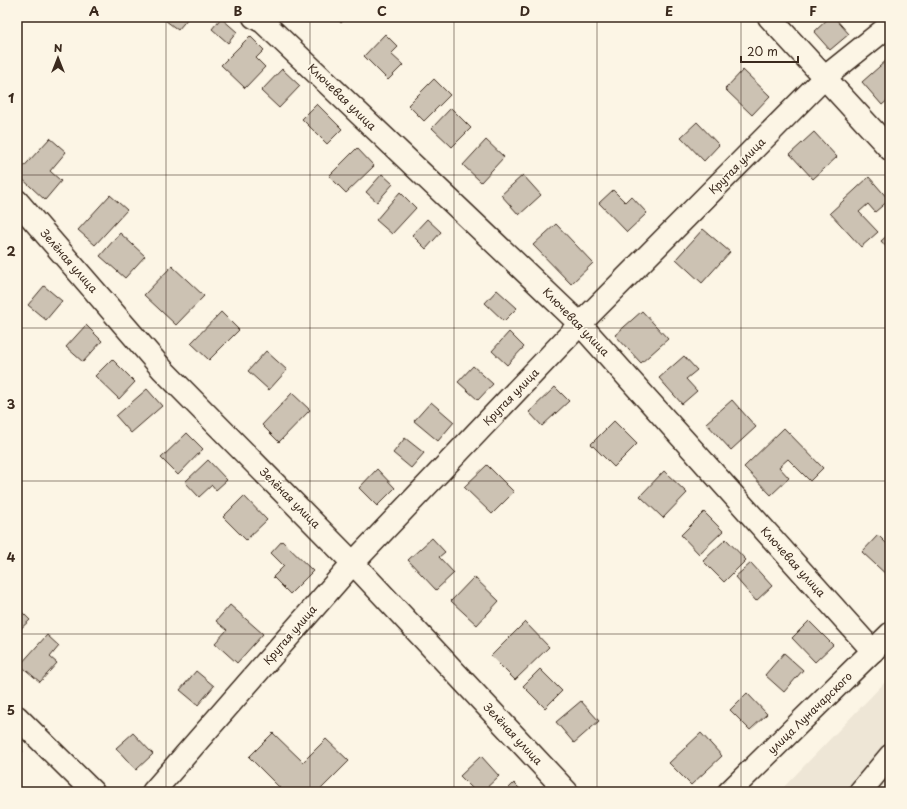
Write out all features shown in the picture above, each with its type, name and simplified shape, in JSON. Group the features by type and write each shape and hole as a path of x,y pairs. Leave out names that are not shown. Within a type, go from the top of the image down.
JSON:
{"street":[{"name":"Ключевая улица","path":"254,17 263,22 580,324 873,651"},
{"path":"769,17 890,149"},
{"name":"Крутая улица","path":"154,792 353,563 580,324 824,78 890,25"},
{"name":"Зелёная улица","path":"17,201 163,370 353,563 567,792"},
{"name":"улица Луначарского","path":"729,792 890,634"},
{"path":"17,717 93,792"},
{"path":"860,792 890,756"}],"shaded area":[{"path":"890,677 890,792 779,792"}],"building":[{"path":"161,17 189,17 178,30"},
{"path":"336,17 347,17 341,23"},
{"path":"830,17 834,17 849,34 830,50 814,32"},
{"path":"221,18 237,32 228,43 212,29"},
{"path":"385,34 398,47 391,54 403,65 388,80 364,56"},
{"path":"250,36 264,50 256,58 265,67 245,88 221,65"},
{"path":"888,59 890,62 890,98 882,105 862,82"},
{"path":"282,69 300,86 279,108 261,91"},
{"path":"743,70 770,96 752,115 725,89"},
{"path":"434,79 450,95 424,121 408,105"},
{"path":"317,104 342,129 327,144 302,119"},
{"path":"451,108 471,128 452,147 432,128"},
{"path":"697,122 719,145 704,161 681,137"},
{"path":"814,132 837,157 813,179 790,154"},
{"path":"50,138 66,152 50,171 61,181 45,200 17,174"},
{"path":"486,140 504,157 481,182 463,165"},
{"path":"357,148 374,166 346,193 329,176"},
{"path":"382,174 393,184 377,202 366,192"},
{"path":"523,175 541,195 519,215 501,195"},
{"path":"869,177 889,200 875,212 868,204 859,212 878,232 861,247 830,213"},
{"path":"613,190 625,202 631,196 647,213 627,232 599,203"},
{"path":"400,192 416,208 392,234 376,220"},
{"path":"110,195 127,210 95,245 78,230"},
{"path":"427,219 441,232 426,249 412,235"},
{"path":"556,224 593,263 571,284 533,245"},
{"path":"703,229 730,252 702,283 676,259"},
{"path":"120,233 145,256 125,278 100,256"},
{"path":"890,233 890,251 881,241"},
{"path":"172,266 204,296 176,325 144,295"},
{"path":"44,286 62,301 46,320 28,305"},
{"path":"497,290 517,308 504,321 485,303"},
{"path":"642,311 668,339 641,363 615,335"},
{"path":"221,312 239,330 209,360 191,343"},
{"path":"86,325 102,341 83,362 66,347"},
{"path":"509,332 524,347 507,365 492,351"},
{"path":"266,351 287,370 269,390 248,371"},
{"path":"684,356 697,370 686,379 697,391 682,404 659,378"},
{"path":"112,359 135,382 119,399 95,376"},
{"path":"473,366 493,384 478,400 458,382"},
{"path":"555,387 569,401 542,426 529,412"},
{"path":"147,389 162,406 131,433 116,416"},
{"path":"292,393 310,410 279,442 262,425"},
{"path":"732,400 756,427 731,450 706,423"},
{"path":"431,402 454,422 438,441 414,421"},
{"path":"614,421 637,444 614,467 591,444"},
{"path":"784,428 823,468 810,481 788,459 779,467 789,478 771,495 744,467"},
{"path":"187,433 203,449 178,475 161,458"},
{"path":"405,438 424,453 411,468 393,453"},
{"path":"208,460 227,480 216,490 212,485 199,497 185,482"},
{"path":"487,465 514,492 492,514 464,487"},
{"path":"377,469 395,488 377,506 359,488"},
{"path":"664,471 687,493 663,518 640,496"},
{"path":"244,496 267,520 246,540 223,517"},
{"path":"704,512 723,531 699,554 681,535"},
{"path":"878,535 890,547 890,578 862,552"},
{"path":"432,538 445,552 439,557 454,573 436,590 408,560"},
{"path":"726,539 746,560 724,582 703,561"},
{"path":"282,541 313,571 290,594 273,577 284,566 271,553"},
{"path":"751,563 772,586 756,601 735,577"},
{"path":"474,577 499,601 477,625 451,601"},
{"path":"230,605 263,634 237,663 215,643 227,630 216,621"},
{"path":"17,607 30,620 17,632"},
{"path":"809,621 833,645 815,662 792,638"},
{"path":"525,622 549,647 515,680 491,656"},
{"path":"47,635 59,646 50,657 57,663 40,682 20,665"},
{"path":"784,653 803,670 784,692 765,675"},
{"path":"540,669 562,691 545,708 523,686"},
{"path":"196,671 214,686 198,705 180,690"},
{"path":"747,693 767,714 750,730 730,710"},
{"path":"581,701 599,721 574,743 556,722"},
{"path":"133,733 153,754 136,770 116,748"},
{"path":"273,733 303,762 326,739 349,761 318,792 276,792 280,788 249,757"},
{"path":"701,733 722,756 691,785 669,763"},
{"path":"17,745 23,751 17,758"},
{"path":"481,756 499,776 482,792 476,792 460,776"},
{"path":"514,783 523,792 505,792"}]}
